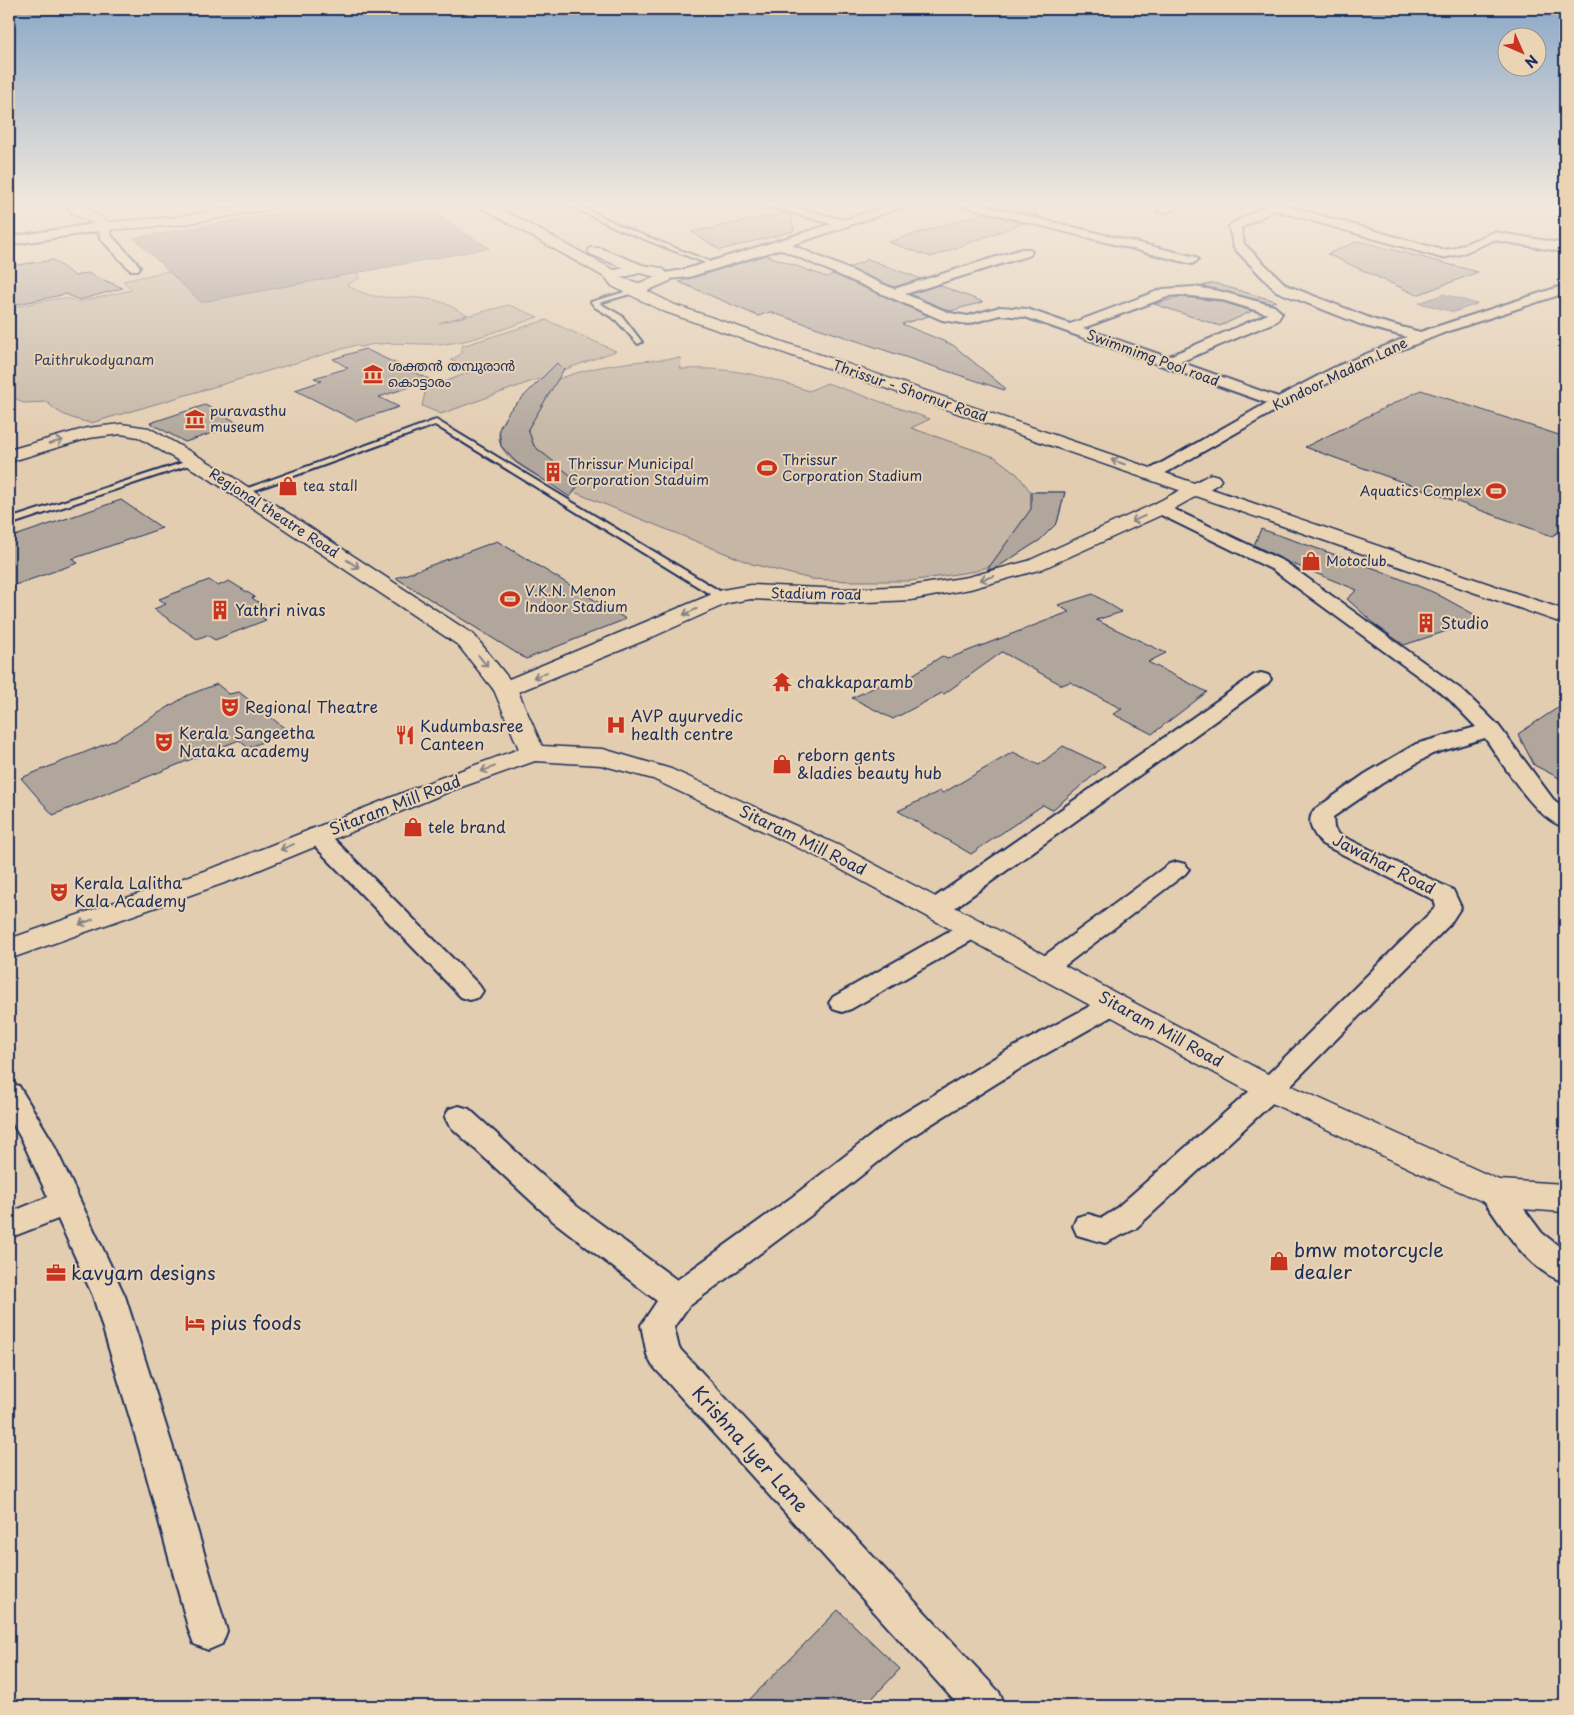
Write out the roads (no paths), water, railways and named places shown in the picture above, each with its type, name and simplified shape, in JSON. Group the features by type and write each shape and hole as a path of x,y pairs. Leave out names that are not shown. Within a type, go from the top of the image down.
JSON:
{"main road":[{"name":"Thrissur - Shornur Road","path":"620,282 669,308 1162,470"},
{"path":"625,285 643,286 655,282"},
{"path":"663,282 683,301 699,308 1358,538 1565,603"},
{"name":"Regional theatre Road","path":"9,456 86,433 121,429 143,432 241,492 466,640 505,689"},
{"name":"Stadium road","path":"505,689 722,598 751,592 845,596 911,593 970,583 1035,565 1161,508 1204,485"},
{"path":"1358,538 1565,617"},
{"path":"505,689 534,753"},
{"name":"Sitaram Mill Road","path":"9,949 234,870 444,785 534,753 603,756 662,774 820,847 937,908 1270,1089 1494,1192 1565,1198"}],"street":[{"name":"Swimmimg Pool road","path":"865,282 957,320 968,320 1000,311 1027,313 1279,402"},
{"path":"892,294 930,282"},
{"path":"1275,282 1281,288 1370,323 1419,336"},
{"name":"Kundoor Madam Lane","path":"1162,470 1279,402 1366,358 1419,336 1565,289"},
{"path":"1070,328 1168,292 1183,290 1214,294 1269,309 1275,313 1272,318 1166,363"},
{"path":"1161,508 1279,566 1455,694 1490,730 1545,804 1565,820"},
{"path":"937,908 1261,679"},
{"name":"Jawahar Road","path":"1270,1089 1441,918 1449,907 1444,895 1330,839 1322,829 1322,815 1373,779 1424,749 1490,730"},
{"path":"317,835 470,992"},
{"path":"1046,967 1177,869"},
{"path":"842,1003 974,928"},
{"name":"Krishna Iyer Lane","path":"985,1706 664,1355 657,1326 677,1298 803,1205 896,1132 1011,1061 1114,1004"},
{"path":"1088,1226 1105,1231 1124,1220 1270,1089"},
{"path":"9,1093 37,1142 109,1296 156,1448 208,1631"},
{"path":"459,1116 564,1212 677,1298"},
{"path":"1494,1192 1531,1242 1565,1269"},
{"path":"9,1226 66,1203"}],"lane":[{"path":"625,285 595,302 597,306 620,318 638,342"},
{"path":"241,492 436,422 722,598"},
{"path":"9,522 194,462"}],"place":[{"name":"ശക്തൻ തമ്പുരാൻ കൊട്ടാരം","path":"373,374"},
{"name":"puravasthu museum","path":"195,419"},
{"name":"Thrissur Corporation Stadium","path":"767,468"},
{"name":"Thrissur Municipal Corporation Staduim","path":"553,472"},
{"name":"tea stall","path":"288,486"},
{"name":"Aquatics Complex","path":"1496,491"},
{"name":"Motoclub","path":"1311,561"},
{"name":"V.K.N. Menon Indoor Stadium","path":"510,599"},
{"name":"Yathri nivas","path":"220,610"},
{"name":"Studio","path":"1426,623"},
{"name":"chakkaparamb","path":"782,682"},
{"name":"Regional Theatre","path":"230,707"},
{"name":"AVP ayurvedic health centre","path":"616,725"},
{"name":"Kudumbasree Canteen","path":"405,735"},
{"name":"Kerala Sangeetha Nataka academy","path":"164,742"},
{"name":"reborn gents &ladies beauty hub","path":"782,764"},
{"name":"tele brand","path":"413,827"},
{"name":"Kerala Lalitha Kala Academy","path":"59,892"},
{"name":"bmw motorcycle dealer","path":"1279,1261"},
{"name":"kavyam designs","path":"56,1273"},
{"name":"pius foods","path":"195,1323"}],"park label":[{"name":"Paithrukodyanam","path":"94,360"}]}
